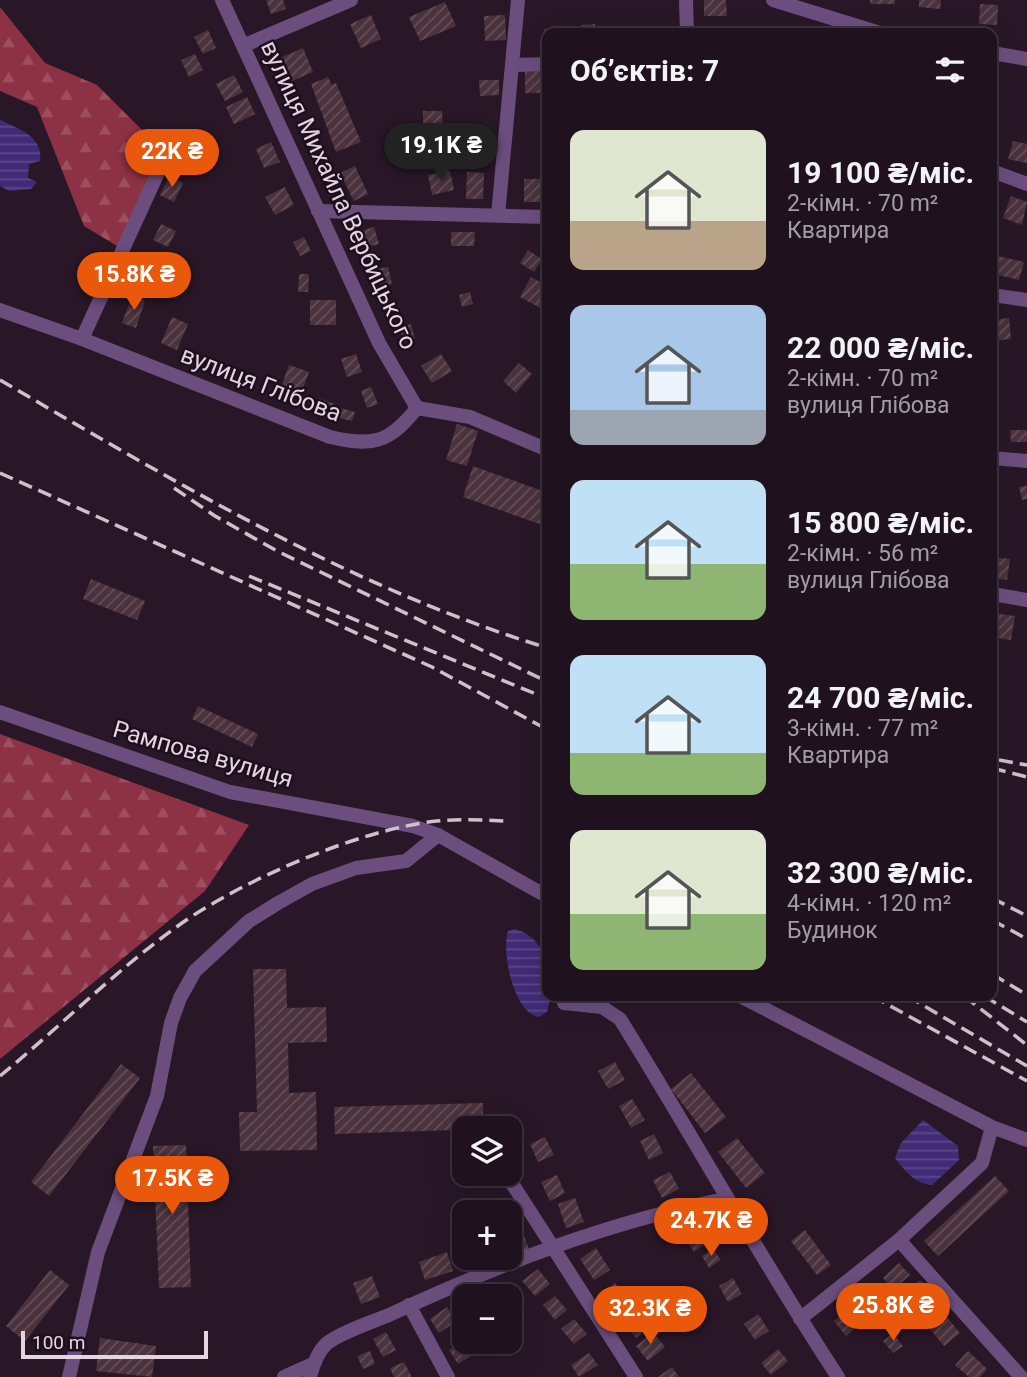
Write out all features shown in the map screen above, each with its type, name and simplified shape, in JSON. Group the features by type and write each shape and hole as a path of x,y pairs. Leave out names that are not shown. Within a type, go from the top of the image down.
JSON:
{"street":[{"name":"вулиця Михайла Вербицького","path":"222,0 245,45 379,343 417,408"},
{"path":"245,45 351,0"},
{"path":"498,215 518,0"},
{"path":"686,0 687,28"},
{"path":"773,0 864,28"},
{"path":"997,54 1027,59"},
{"path":"513,65 542,64"},
{"path":"82,339 160,168"},
{"path":"997,173 1027,184"},
{"path":"318,211 542,216"},
{"path":"997,296 1027,300"},
{"name":"вулиця Глібова","path":"0,310 82,339 330,438 356,443 381,441 403,425 417,408"},
{"path":"417,408 470,417 542,447"},
{"path":"997,458 1027,461"},
{"path":"997,595 1027,600"},
{"name":"Рампова вулиця","path":"0,712 230,792 413,826 438,835 542,894"},
{"path":"69,1377 98,1252 157,1096 175,1011 195,971 248,921 278,903 312,884 356,868 406,861 438,835"},
{"path":"750,1001 992,1127 1027,1140"},
{"path":"564,1003 602,1007 620,1019 690,1132 725,1199 838,1377"},
{"path":"800,1319 900,1240 982,1163 992,1127"},
{"path":"513,1186 636,1377"},
{"path":"284,1377 312,1371 327,1343 409,1305 550,1247 616,1225 725,1199"},
{"path":"900,1240 1021,1377"},
{"path":"409,1305 448,1377"}],"green space":[{"path":"0,7 45,63 97,85 148,136 160,168 122,249 84,226 37,107 0,91"},
{"path":"0,734 249,825 205,891 0,1059"}],"shaded area":[{"path":"0,120 28,134 38,146 40,161 29,164 28,178 37,182 31,189 9,191 0,186"},
{"path":"515,929 526,933 542,951 542,1001 550,1001 547,1012 539,1017 530,1013 516,994 506,953 508,931"},
{"path":"923,1120 958,1146 959,1160 932,1185 915,1179 895,1158 901,1143"}],"building":[{"path":"266,0 283,0 286,9 271,14"},
{"path":"704,0 726,0 727,16 704,16"},
{"path":"870,0 895,0 895,4 870,4"},
{"path":"919,0 941,0 940,9 919,7"},
{"path":"445,2 456,26 420,41 409,17"},
{"path":"980,4 998,5 997,25 979,24"},
{"path":"371,15 381,39 361,48 350,24"},
{"path":"505,15 506,40 485,41 484,16"},
{"path":"595,24 595,28 582,28 582,25"},
{"path":"208,30 216,48 203,54 194,37"},
{"path":"303,48 313,72 290,82 280,58"},
{"path":"195,54 203,70 189,77 181,60"},
{"path":"525,71 540,71 541,93 525,93"},
{"path":"234,75 243,92 225,101 216,84"},
{"path":"328,77 332,85 336,83 361,142 336,152 311,84"},
{"path":"479,80 499,80 499,95 480,96"},
{"path":"247,97 255,114 234,124 226,107"},
{"path":"423,111 442,111 443,133 423,134"},
{"path":"1013,141 1027,144 1027,163 1008,159"},
{"path":"271,142 280,162 264,168 256,149"},
{"path":"197,149 211,154 205,170 191,164"},
{"path":"355,166 368,194 354,201 340,173"},
{"path":"450,171 454,190 432,195 428,175"},
{"path":"467,172 484,173 483,199 466,199"},
{"path":"169,177 183,183 174,202 160,195"},
{"path":"524,179 542,179 542,202 524,202"},
{"path":"285,187 294,205 275,215 265,197"},
{"path":"1011,196 1027,202 1022,225 1003,218"},
{"path":"161,224 176,231 168,247 153,240"},
{"path":"374,227 379,244 366,247 361,231"},
{"path":"451,232 475,232 474,246 451,246"},
{"path":"304,237 311,251 300,256 293,242"},
{"path":"528,250 542,259 534,272 520,263"},
{"path":"998,256 1024,262 1019,280 997,275"},
{"path":"388,267 392,284 380,287 376,269"},
{"path":"299,274 309,274 308,292 298,292"},
{"path":"531,277 542,283 542,309 520,297"},
{"path":"470,292 473,304 462,307 459,295"},
{"path":"132,296 145,301 136,328 122,323"},
{"path":"310,300 336,300 336,325 310,325"},
{"path":"172,317 188,324 177,350 161,343"},
{"path":"1009,318 1011,339 997,340 997,319"},
{"path":"411,324 415,339 404,342 399,327"},
{"path":"356,354 362,372 347,377 341,359"},
{"path":"441,354 452,371 432,383 421,366"},
{"path":"519,363 532,374 516,393 503,381"},
{"path":"289,365 309,372 300,397 280,390"},
{"path":"371,387 378,404 367,408 361,391"},
{"path":"319,398 335,404 332,413 316,408"},
{"path":"341,408 355,412 352,421 338,418"},
{"path":"457,424 478,431 467,466 446,460"},
{"path":"1010,430 1027,430 1027,442 1011,442"},
{"path":"473,466 542,491 542,525 463,497"},
{"path":"1027,486 1027,499 1022,500 1019,487"},
{"path":"997,558 1010,559 1007,580 997,579"},
{"path":"91,579 145,601 137,620 83,599"},
{"path":"997,614 1015,616 1011,640 997,638"},
{"path":"198,706 258,734 252,747 192,719"},
{"path":"253,969 286,969 287,1008 326,1007 327,1042 288,1043 289,1093 316,1092 317,1150 240,1151 239,1112 257,1112"},
{"path":"615,1062 625,1080 608,1089 598,1071"},
{"path":"121,1064 140,1078 49,1196 31,1182"},
{"path":"691,1073 726,1117 705,1133 671,1089"},
{"path":"632,1099 645,1120 631,1128 619,1106"},
{"path":"483,1103 483,1116 452,1116 452,1130 335,1134 334,1107"},
{"path":"654,1134 663,1153 649,1160 640,1141"},
{"path":"545,1137 554,1155 538,1162 530,1144"},
{"path":"737,1138 765,1173 746,1188 718,1152"},
{"path":"186,1145 191,1287 159,1288 153,1146"},
{"path":"670,1172 679,1189 662,1198 653,1180"},
{"path":"557,1175 565,1193 550,1201 541,1182"},
{"path":"995,1176 1009,1191 938,1256 924,1241"},
{"path":"575,1198 584,1222 566,1228 558,1204"},
{"path":"698,1221 711,1241 694,1252 681,1232"},
{"path":"522,1230 529,1249 522,1251"},
{"path":"805,1230 831,1265 817,1275 791,1241"},
{"path":"596,1248 610,1270 594,1280 580,1259"},
{"path":"713,1249 721,1260 709,1268 702,1256"},
{"path":"447,1252 453,1271 425,1280 419,1262"},
{"path":"899,1263 910,1275 893,1290 883,1278"},
{"path":"538,1269 550,1284 535,1296 522,1281"},
{"path":"50,1270 69,1285 25,1341 6,1326"},
{"path":"372,1276 380,1297 361,1304 353,1283"},
{"path":"733,1278 742,1294 728,1302 719,1286"},
{"path":"920,1280 932,1293 915,1308 903,1295"},
{"path":"615,1283 628,1299 618,1307 604,1291"},
{"path":"555,1296 567,1310 555,1320 543,1305"},
{"path":"447,1307 452,1314 452,1324 439,1333 430,1319"},
{"path":"850,1308 861,1323 846,1336 834,1321"},
{"path":"637,1309 651,1326 636,1338 622,1321"},
{"path":"758,1314 769,1331 755,1340 744,1324"},
{"path":"946,1316 960,1333 944,1346 930,1329"},
{"path":"574,1319 587,1334 574,1344 561,1329"},
{"path":"386,1332 396,1350 383,1357 373,1339"},
{"path":"653,1332 665,1347 648,1361 636,1346"},
{"path":"893,1333 903,1346 893,1353 883,1341"},
{"path":"100,1338 156,1346 152,1377 96,1371"},
{"path":"452,1348 452,1354 474,1354 458,1364 449,1350"},
{"path":"778,1349 788,1361 771,1375 761,1363"},
{"path":"370,1351 375,1364 363,1369 357,1356"},
{"path":"968,1351 987,1369 980,1377 969,1377 955,1365"},
{"path":"589,1353 598,1365 579,1377 571,1365"},
{"path":"404,1362 412,1377 394,1377 390,1368"},
{"path":"672,1367 679,1377 658,1377"}],"railway":[{"path":"0,380 199,494 335,564 405,596 542,646"},
{"path":"0,473 432,667 542,727"},
{"path":"174,488 215,516 277,551 542,679"},
{"path":"249,576 542,697"},
{"path":"999,760 1027,765"},
{"path":"997,769 1027,777"},
{"path":"0,1076 158,940 208,906 238,890 305,859 374,834 437,821 506,821"},
{"path":"997,901 1027,916"},
{"path":"997,923 1027,939"},
{"path":"997,977 1027,995"},
{"path":"881,1001 1027,1081"},
{"path":"916,1001 1027,1066"},
{"path":"970,1001 1027,1045"},
{"path":"992,1001 1027,1022"}]}
